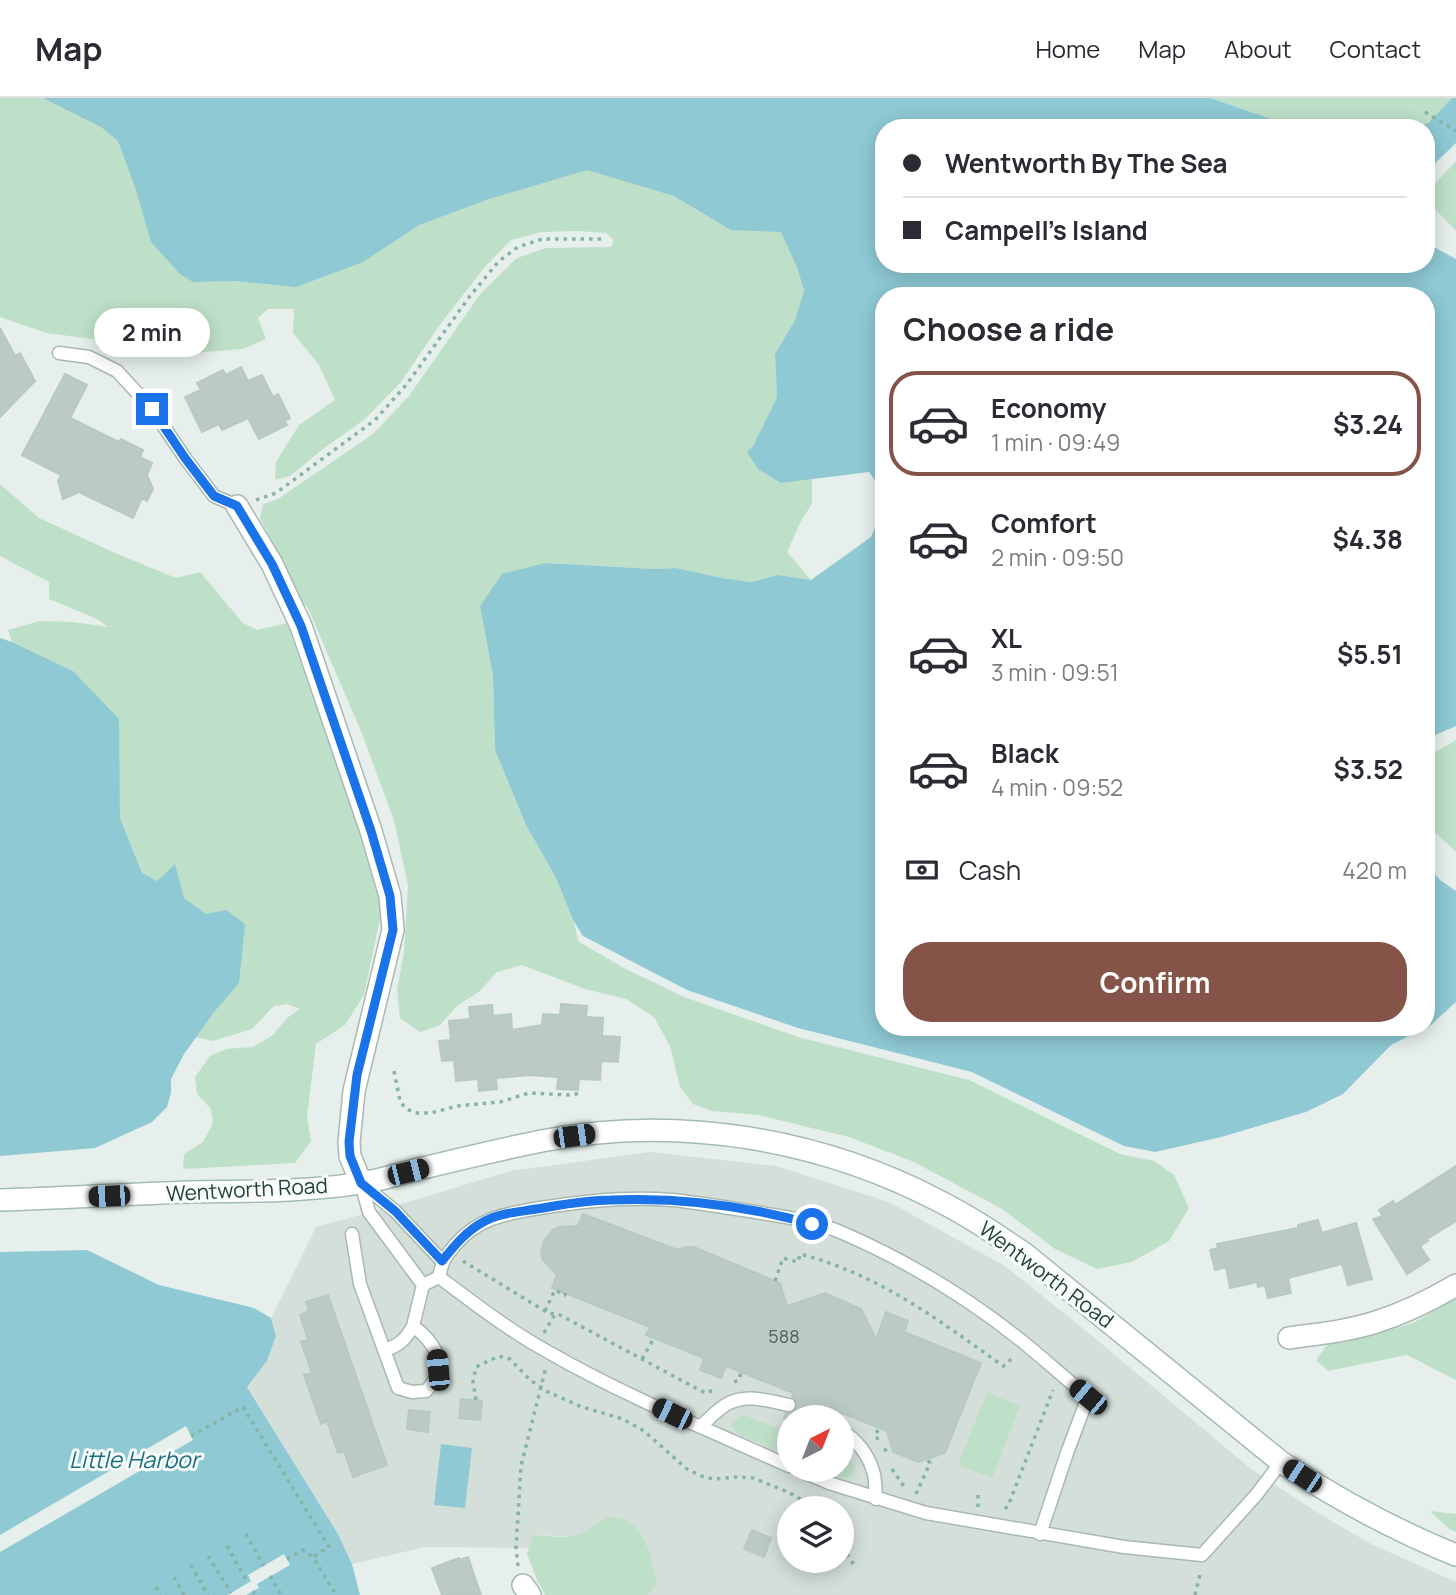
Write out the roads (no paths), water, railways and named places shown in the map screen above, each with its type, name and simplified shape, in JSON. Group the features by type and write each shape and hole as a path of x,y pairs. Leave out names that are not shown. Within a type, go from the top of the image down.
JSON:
{"main road":[{"path":"237,506 272,564 301,626 371,831 390,896 393,930 354,1091 350,1156 361,1183"},
{"name":"Wentworth Road","path":"0,1200 267,1190 361,1183 478,1154 550,1139 599,1133 649,1130 699,1132 798,1148 846,1161 894,1179 983,1225 1025,1254 1281,1462 1368,1516 1456,1555"},
{"path":"1289,1338 1374,1323 1406,1311 1456,1285"}],"lane":[{"path":"59,352 89,357 117,371 152,409 214,496 237,506"},
{"path":"361,1183 446,1257"},
{"path":"361,1183 369,1212 423,1285"},
{"path":"384,1350 403,1341 413,1326 423,1285 439,1277 446,1257 463,1236 503,1214 571,1203 669,1200 790,1218 835,1230 877,1248 931,1277 1023,1342 1088,1397 1040,1534"},
{"path":"352,1234 360,1284 398,1388 412,1392 426,1391 436,1382 437,1355 433,1344 413,1326"},
{"path":"439,1277 480,1308 549,1353 672,1414 777,1461"},
{"path":"701,1426 725,1404 738,1400 755,1398 789,1405"},
{"path":"854,1440 873,1470 876,1499"},
{"path":"827,1482 926,1513 1124,1547 1202,1555 1281,1462"}],"water":[{"path":"43,98 1210,98 1272,119 875,119 875,273 1435,273 1435,248 1456,259 1456,726 1435,735 1435,287 875,287 875,480 869,472 781,483 758,469 747,452 753,446 777,397 775,354 795,320 804,291 797,267 781,232 731,230 674,196 587,170 489,199 419,225 363,262 296,287 237,281 193,282 180,274 151,242 118,141 101,127"},
{"path":"1452,98 1456,98 1456,143 1435,163 1435,119 1432,119"},
{"path":"875,528 875,1036 1409,1036 1391,1045 1343,1094 1306,1112 1221,1137 1155,1152 1124,1146 972,1072 798,1028 687,990 583,936 573,920 556,878 526,825 495,750 493,676 480,606 502,574 545,563 676,568 751,582 778,575 811,580 871,537"},
{"path":"0,638 73,671 119,719 120,818 142,873 157,881 175,864 184,898 206,914 226,910 245,924 239,983 184,1054 171,1079 167,1107 152,1122 95,1148 0,1156"},
{"path":"1435,874 1456,891 1456,1002 1435,1021"},
{"name":"Little Harbor","path":"87,1250 159,1285 254,1308 271,1318 276,1336 267,1361 247,1387 338,1534 352,1564 360,1595 0,1595 0,1252"},
{"path":"441,1444 472,1448 465,1508 434,1505"}]}
